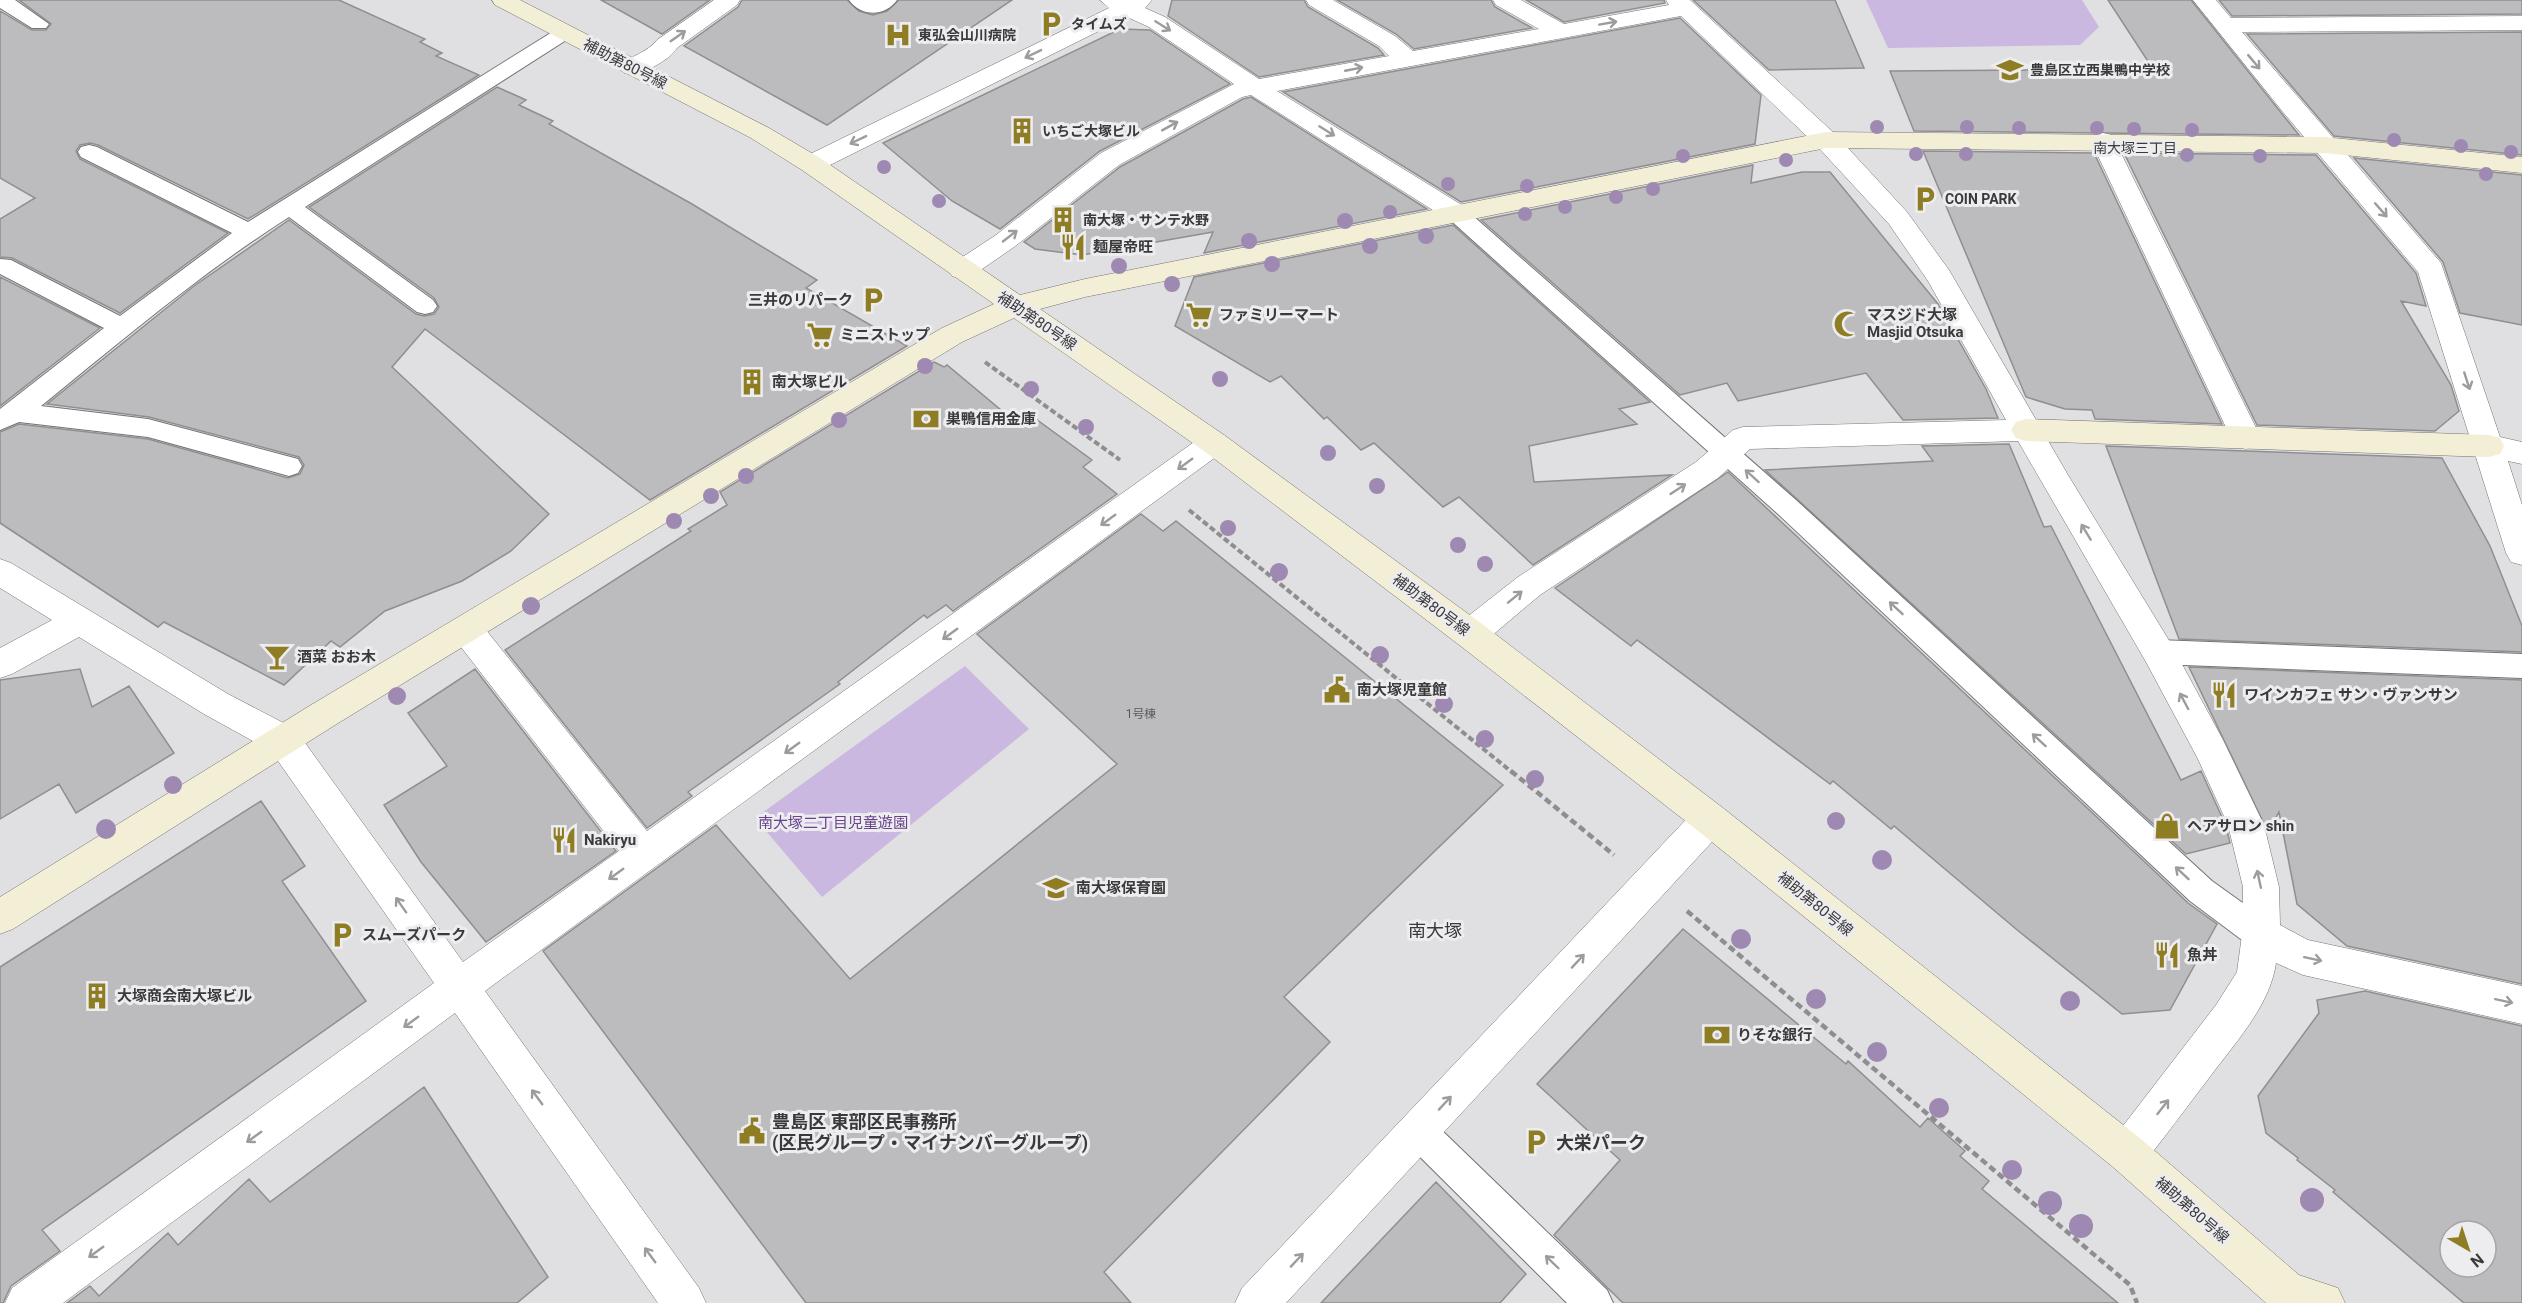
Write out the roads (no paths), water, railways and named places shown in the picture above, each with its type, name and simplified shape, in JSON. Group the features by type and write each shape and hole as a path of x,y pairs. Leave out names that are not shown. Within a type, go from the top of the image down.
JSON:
{"street":[{"name":"補助第80号線","path":"503,0 760,133 811,164 1214,443 1470,634 1710,819 2127,1153 2294,1301"},
{"path":"632,68 665,48 665,45 729,0"},
{"path":"1317,0 1387,41 1407,58"},
{"path":"1504,0 1562,32"},
{"path":"2204,0 2324,145 2432,269 2522,553"},
{"path":"811,164 1127,2 1256,87 1456,213"},
{"path":"962,270 1005,241 1110,159 1234,91 1407,58 1562,32 1681,5 1826,140 1898,218 1939,277 2026,430 2158,652 2211,751 2246,825 2261,887 2260,935 2255,977 2230,1018 2127,1153"},
{"path":"2224,26 2522,23"},
{"path":"0,917 283,740 952,334 1015,306 1085,288 1826,140 2324,145 2522,165"},
{"path":"2103,141 2246,438"},
{"path":"1470,634 1529,586 1707,470 1743,438 2026,430 2488,446 2522,453"},
{"path":"27,1303 1214,443"},
{"path":"0,572 247,722 283,740 684,1303"},
{"path":"0,664 79,621"},
{"path":"466,629 644,854"},
{"path":"1257,1303 1710,819"},
{"path":"2260,935 2302,957 2522,1005"}],"lane":[{"path":"2,0 39,24"},
{"path":"859,0 875,8 887,0"},
{"path":"8,417 122,327 249,232 564,33"},
{"path":"89,152 249,232"},
{"path":"290,207 425,306"},
{"path":"1456,213 1727,453 2201,891 2260,935"},
{"path":"3,266 122,327"},
{"path":"8,417 148,428 289,466"},
{"path":"2158,652 2522,666"},
{"path":"1418,1131 1594,1303"}],"place":[{"name":"タイムズ","path":"1051,24"},
{"name":"東弘会山川病院","path":"898,35"},
{"name":"豊島区立西巣鴨中学校","path":"2010,70"},
{"name":"いちご大塚ビル","path":"1022,131"},
{"name":"COIN PARK","path":"1925,199"},
{"name":"南大塚・サンテ水野","path":"1063,220"},
{"name":"麺屋帝旺","path":"1073,247"},
{"name":"三井のリパーク","path":"873,300"},
{"name":"ファミリーマート","path":"1199,315"},
{"name":"マスジド大塚 Masjid Otsuka","path":"1847,324"},
{"name":"ミニストップ","path":"820,335"},
{"name":"南大塚ビル","path":"752,382"},
{"name":"巣鴨信用金庫","path":"926,419"},
{"name":"酒菜 おお木","path":"277,657"},
{"name":"南大塚児童館","path":"1337,690"},
{"name":"ワインカフェ サン・ヴァンサン","path":"2224,695"},
{"name":"ヘアサロン shin","path":"2167,826"},
{"name":"Nakiryu","path":"564,840"},
{"name":"南大塚保育園","path":"1056,888"},
{"name":"スムーズパーク","path":"342,935"},
{"name":"魚丼","path":"2167,955"},
{"name":"大塚商会南大塚ビル","path":"97,996"},
{"name":"りそな銀行","path":"1717,1035"},
{"name":"豊島区 東部区民事務所 (区民グループ・マイナンバーグループ)","path":"752,1131"},
{"name":"大栄パーク","path":"1536,1142"}],"district":[{"name":"南大塚三丁目","path":"2135,148"},
{"name":"南大塚","path":"1435,930"}],"park label":[{"name":"南大塚二丁目児童遊園","path":"833,823"}]}
